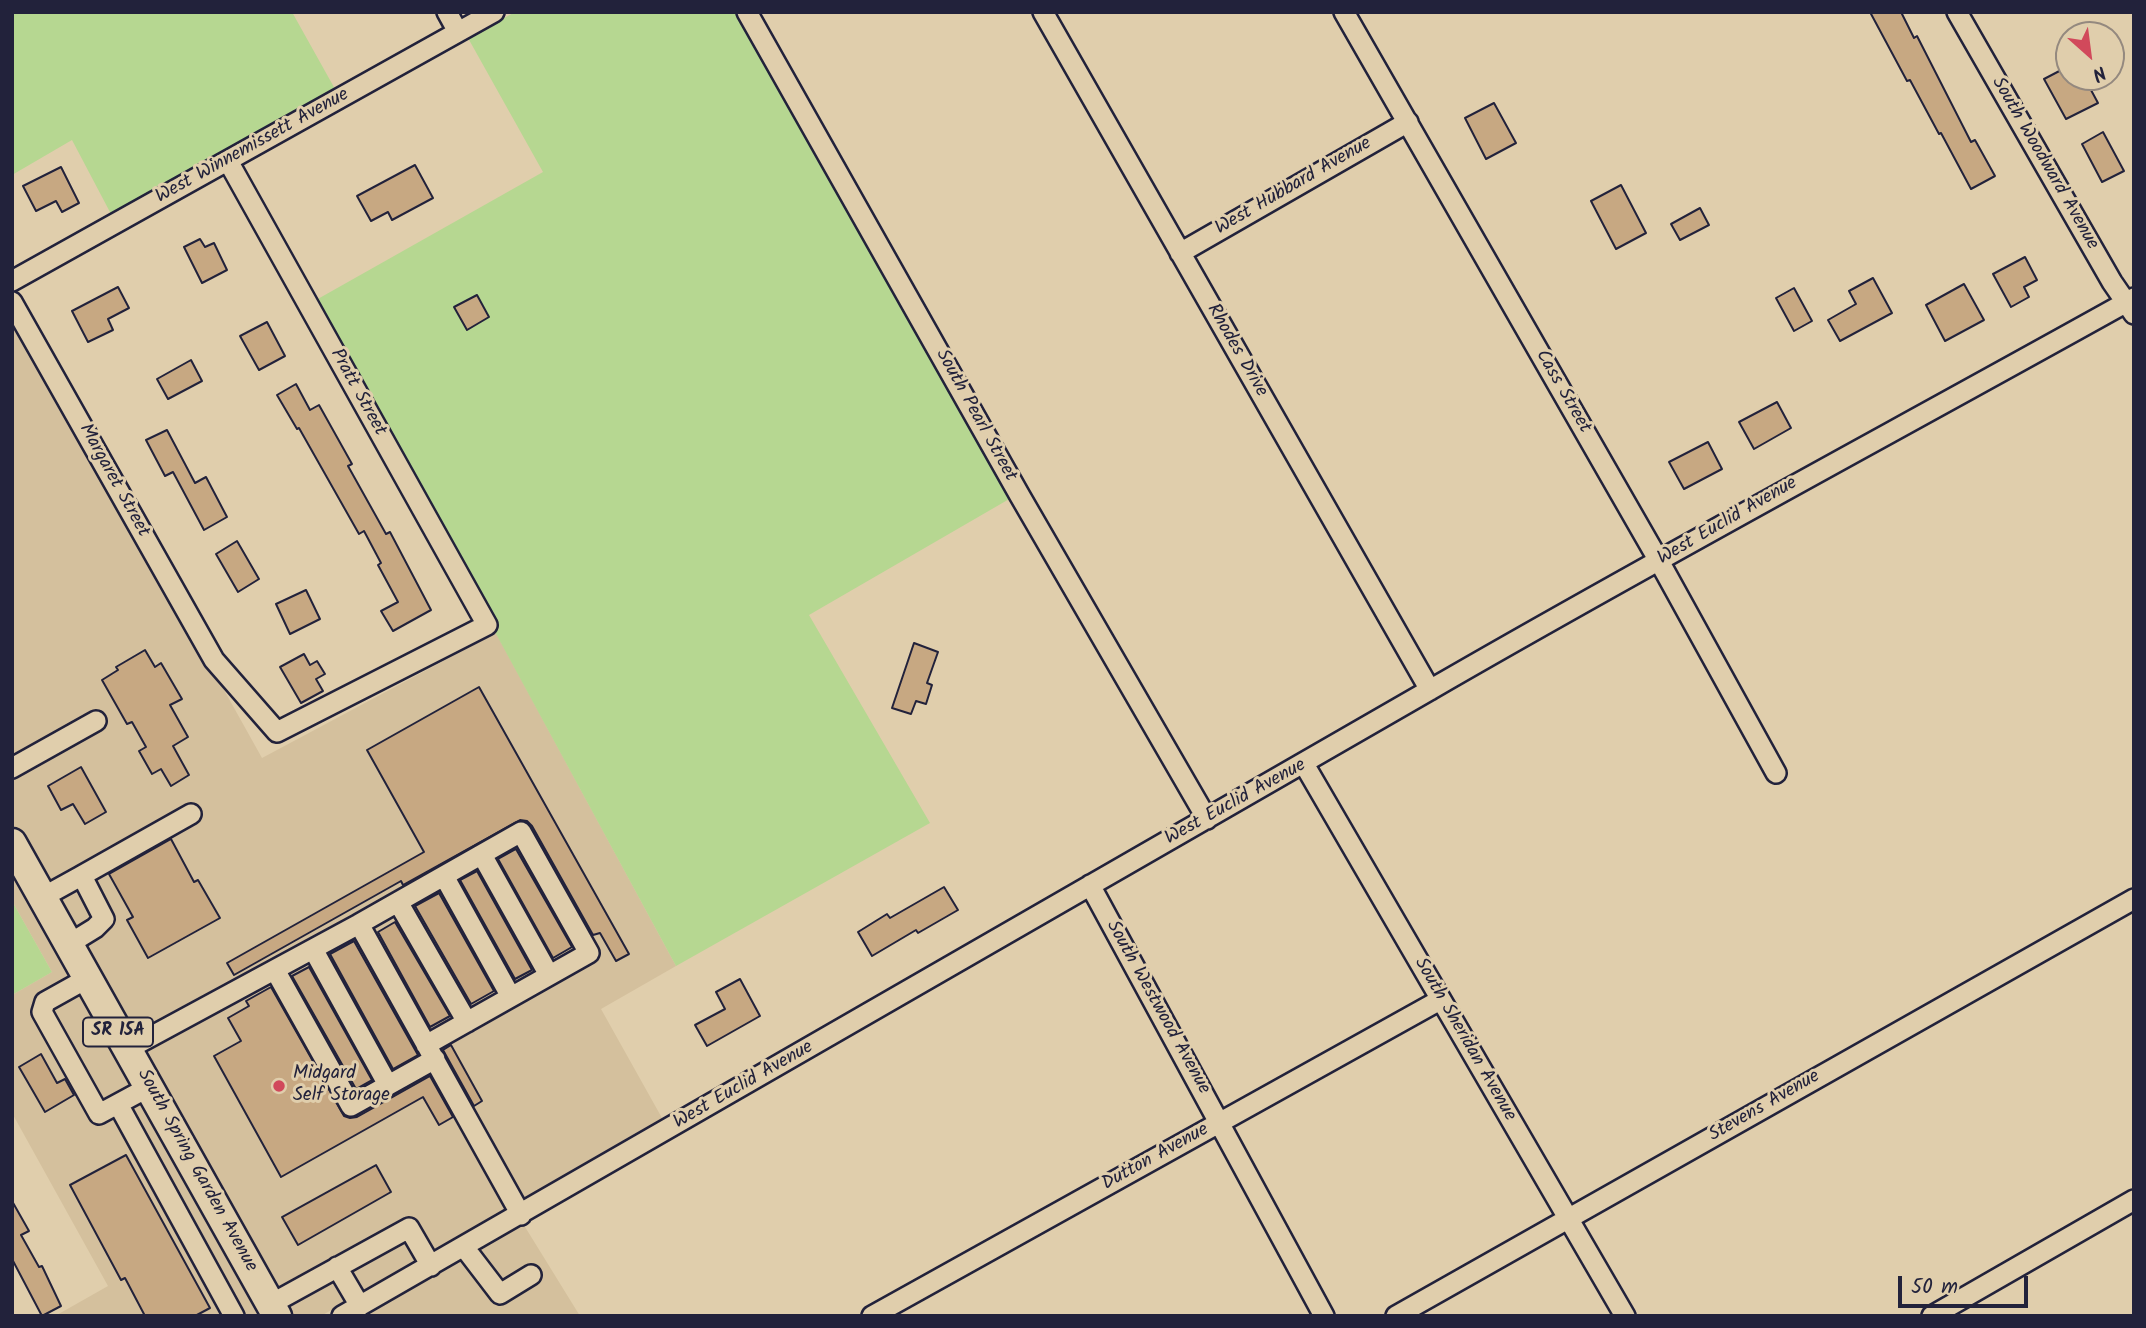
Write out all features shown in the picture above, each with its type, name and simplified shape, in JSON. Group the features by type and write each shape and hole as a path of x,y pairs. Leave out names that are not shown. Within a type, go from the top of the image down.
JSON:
{"highway":[{"name":"South Spring Garden Avenue","path":"12,843 274,1310"}],"street":[{"path":"447,12 458,32"},
{"name":"West Winnemissett Avenue","path":"12,281 494,12"},
{"name":"South Pearl Street","path":"747,12 1013,484 1207,819"},
{"name":"Rhodes Drive","path":"1043,12 1430,690"},
{"name":"Cass Street","path":"1344,12 1659,561 1776,774"},
{"name":"South Woodward Avenue","path":"1957,12 2112,282 2131,305"},
{"name":"West Hubbard Avenue","path":"1180,253 1408,122"},
{"name":"Pratt Street","path":"228,161 486,625"},
{"name":"Margaret Street","path":"12,302 214,660 277,732 486,625"},
{"name":"West Euclid Avenue","path":"342,1316 1430,690 1856,449 2131,305"},
{"path":"12,768 96,721"},
{"name":"South Sheridan Avenue","path":"1304,764 1625,1316"},
{"path":"43,897 191,814"},
{"path":"128,1049 359,924 521,832 589,953 467,1022 388,1086 351,1106 275,970"},
{"path":"482,855 549,975"},
{"path":"69,944 96,928 104,919 81,876"},
{"path":"444,876 511,997"},
{"name":"South Westwood Avenue","path":"1090,885 1324,1316"},
{"name":"Stevens Avenue","path":"1396,1316 2134,899"},
{"path":"398,902 467,1022"},
{"path":"359,924 521,1215"},
{"path":"313,949 388,1086"},
{"path":"88,978 46,1002 42,1012 99,1114 149,1087"},
{"name":"Dutton Avenue","path":"872,1316 1440,1000"},
{"path":"118,1104 234,1316"},
{"path":"168,1195 199,1176"},
{"path":"1932,1316 2134,1200"},
{"path":"274,1310 337,1267 409,1228 431,1266"},
{"path":"464,1247 500,1294 531,1275"},
{"path":"337,1267 360,1306"}],"shaded area":[{"path":"12,321 262,758 496,633 676,966 601,1009 662,1118 321,1316 288,1316 12,825"},
{"path":"12,861 267,1316 55,1316 108,1286 12,1113 12,995 52,972 12,901"},
{"path":"522,1222 580,1316 361,1316"}],"green space":[{"path":"12,12 292,12 335,89 111,214 72,140 12,175"},
{"path":"515,12 736,12 1011,498 809,615 930,823 676,966 495,632 499,629 316,300 543,172 468,38"},
{"path":"12,901 52,972 12,995"}],"building":[{"path":"1870,12 1901,12 1914,38 1917,36 1971,142 1975,140 1995,176 1971,189"},
{"path":"2055,73 2055,91 2092,91 2098,103 2066,119 2044,79"},
{"path":"1494,103 1516,143 1486,159 1465,118"},
{"path":"2103,132 2124,171 2102,182 2082,144"},
{"path":"415,165 433,198 392,220 388,212 371,221 357,196"},
{"path":"61,167 79,203 62,212 56,201 36,211 23,186"},
{"path":"1621,185 1646,233 1616,249 1591,201"},
{"path":"1700,208 1709,225 1680,240 1671,224"},
{"path":"200,239 205,247 214,243 227,270 202,283 184,247"},
{"path":"2025,257 2037,280 2024,287 2029,297 2011,307 1993,274"},
{"path":"1873,278 1892,313 1840,341 1828,320 1856,304 1849,291"},
{"path":"1964,284 1984,320 1945,341 1926,305"},
{"path":"118,287 129,308 108,319 113,330 88,342 72,311"},
{"path":"1794,288 1812,321 1794,331 1776,298"},
{"path":"477,295 489,317 467,330 454,307"},
{"path":"267,322 285,356 259,370 240,336"},
{"path":"191,360 202,381 168,399 157,379"},
{"path":"296,384 310,410 319,405 352,464 348,466 386,534 390,532 431,610 393,631 381,611 398,602 378,565 381,563 364,531 359,534 299,428 297,429 277,395"},
{"path":"1777,402 1791,428 1754,449 1739,422"},
{"path":"167,430 195,483 206,477 227,517 204,530 173,472 165,476 146,440"},
{"path":"1708,442 1722,469 1684,489 1669,462"},
{"path":"237,541 259,579 238,592 216,554"},
{"path":"306,590 320,619 290,634 276,604"},
{"path":"914,643 938,652 927,683 932,685 926,704 916,701 911,714 892,708"},
{"path":"145,650 155,667 161,663 182,699 170,705 188,737 173,746 189,775 171,786 161,769 152,774 139,751 146,747 132,722 127,724 102,680 118,670 116,667"},
{"path":"304,654 310,665 317,661 325,674 316,679 323,691 301,703 280,667"},
{"path":"479,687 629,954 616,961 600,933 593,935 532,826 527,821 520,820 403,885 401,881 234,975 227,963 424,852 367,750"},
{"path":"81,767 106,812 85,824 73,804 61,810 48,786"},
{"path":"171,839 194,882 198,880 220,918 148,958 127,920 133,917 109,874"},
{"path":"516,849 572,947 553,958 498,859"},
{"path":"477,871 532,970 515,979 460,880"},
{"path":"944,887 958,910 918,933 916,930 872,956 858,932 887,914 890,918"},
{"path":"439,893 494,991 471,1004 415,906"},
{"path":"395,922 450,1016 430,1027 378,932"},
{"path":"354,941 418,1055 393,1069 330,954"},
{"path":"309,967 372,1080 356,1089 292,976"},
{"path":"740,979 760,1016 707,1046 695,1025 725,1009 716,992"},
{"name":"Midgard Self Storage","path":"271,987 344,1116 357,1117 430,1076 453,1117 439,1125 423,1097 281,1177 214,1056 241,1041 228,1018 249,1006 246,1001"},
{"path":"451,1045 482,1101 474,1106 443,1050"},
{"path":"41,1054 57,1083 65,1079 74,1095 45,1112 19,1067"},
{"path":"126,1155 210,1308 195,1316 145,1316 125,1278 121,1280 70,1185"},
{"path":"376,1165 391,1192 298,1245 282,1217"},
{"path":"12,1201 29,1231 21,1235 39,1267 42,1266 61,1306 42,1316 12,1259"}],"place":[{"name":"Midgard Self Storage","path":"279,1086"}]}
